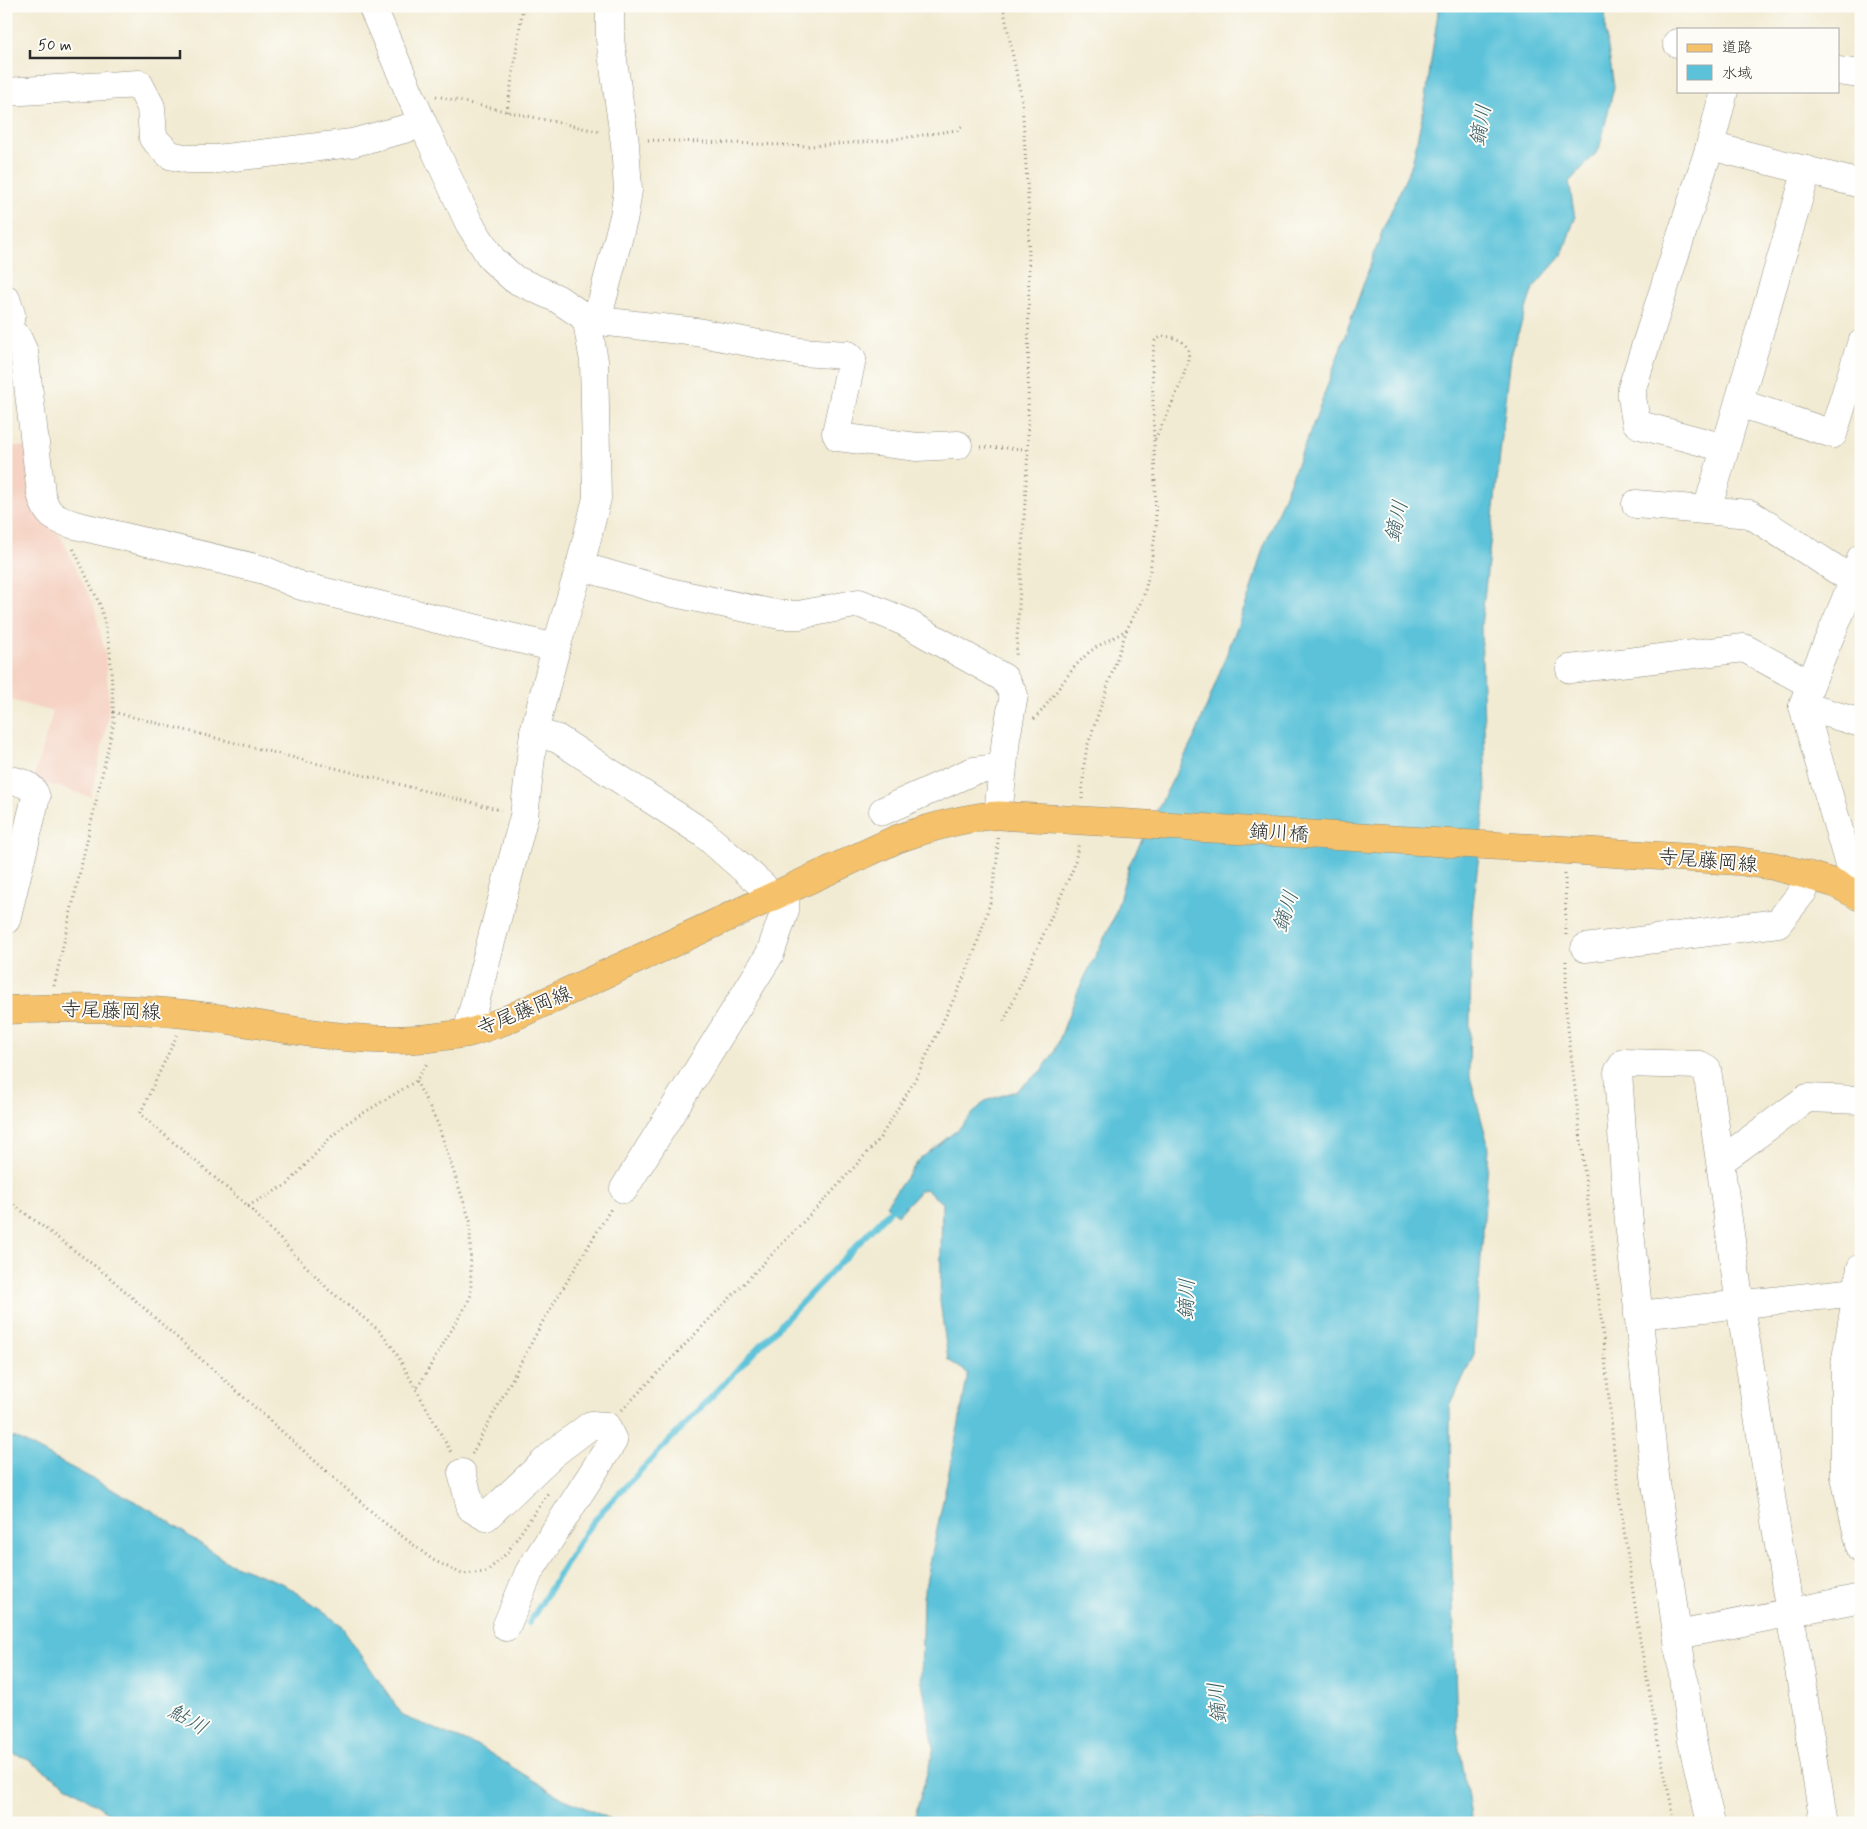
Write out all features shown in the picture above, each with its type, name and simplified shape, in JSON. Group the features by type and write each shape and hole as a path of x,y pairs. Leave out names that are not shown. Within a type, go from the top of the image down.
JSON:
{"main road":[{"name":"寺尾藤岡線","path":"6,1010 50,1008 142,1010 186,1014 306,1034 368,1040 412,1040 467,1033 504,1021 897,839 924,830 1003,815"},
{"name":"鏑川橋","path":"1003,815 1558,850"},
{"name":"寺尾藤岡線","path":"1558,850 1738,861 1774,866 1834,883 1859,896"}],"street":[{"path":"372,6 423,124 469,223 492,259 514,279 558,299 590,320 697,332 800,352 848,355 852,359 836,433 838,437 918,447 958,445"},
{"path":"467,1033 524,816 534,732 597,498 594,361 590,320 601,305 624,216 628,190 624,138 610,39 610,6"},
{"path":"1840,71 1861,74"},
{"path":"6,92 139,84 151,108 153,138 170,155 188,159 217,159 352,143 423,124"},
{"path":"1724,92 1710,146 1632,388 1632,397 1636,422 1640,425 1725,448"},
{"path":"1710,146 1861,184"},
{"path":"1707,510 1808,170"},
{"path":"6,299 11,314 7,331 17,337 24,352 43,502 56,519 264,570 301,586 556,648"},
{"path":"1738,403 1833,434 1861,344"},
{"path":"1636,504 1750,514 1857,570 1806,695 1859,896"},
{"path":"580,566 669,592 780,614 800,615 859,603 903,621 1004,678 1014,694 1002,767 1003,815"},
{"path":"1570,669 1744,648 1806,695 1861,723"},
{"path":"534,732 558,740 703,833 763,886 778,894 785,910 770,954 624,1189"},
{"path":"883,811 973,771 1002,767"},
{"path":"6,779 27,785 34,790 36,797 6,920"},
{"path":"1572,949 1778,923 1804,890 1807,874"},
{"path":"1711,1823 1692,1741 1655,1476 1626,1192 1618,1072 1624,1063 1700,1065 1707,1069 1740,1305 1824,1823"},
{"path":"1721,1161 1807,1098 1861,1100"},
{"path":"1638,1315 1740,1305 1859,1280 1845,1477 1861,1549"},
{"path":"462,1473 471,1508 486,1517 554,1453 592,1425 606,1426 613,1441 529,1572 506,1627"},
{"path":"1678,1635 1861,1598"}],"path":[{"path":"507,112 523,6"},
{"path":"1003,6 1022,101 1028,206 1028,449 1017,654"},
{"path":"408,89 640,140 810,146 899,139 957,130 965,124"},
{"path":"1082,807 1087,747 1127,629 1143,598 1150,572 1156,526 1152,361 1155,341 1162,336 1176,338 1185,344 1189,353 1187,364 1154,441"},
{"path":"993,448 1028,449"},
{"path":"50,1008 114,722 110,650 101,608 67,535 64,522"},
{"path":"1032,722 1084,656 1098,645 1116,638 1127,629"},
{"path":"113,712 524,816"},
{"path":"606,1426 833,1191 880,1138 915,1080 974,954 991,900 1003,815"},
{"path":"1004,1021 1074,867 1078,854 1080,835"},
{"path":"1558,850 1572,949 1566,1010 1601,1317 1616,1482 1640,1640 1675,1823"},
{"path":"186,1014 140,1114 248,1206 328,1290 380,1332 395,1351 462,1473"},
{"path":"248,1206 288,1184 330,1138 347,1123 416,1081 429,1060 435,1037"},
{"path":"416,1081 438,1124 470,1221 470,1286 468,1302 416,1390"},
{"path":"462,1473 542,1323 580,1258 624,1189"},
{"path":"6,1199 107,1275 381,1520 433,1560 462,1574 486,1572 506,1554 549,1491"}],"shaded area":[{"path":"6,445 25,447 58,531 94,606 105,653 109,700 108,720 91,797 33,779 53,712 6,699"}],"water":[{"name":"鏑川","path":"1437,6 1606,6 1605,28 1614,87 1599,150 1569,182 1575,218 1562,255 1533,288 1511,355 1481,626 1486,793 1472,915 1469,1073 1489,1148 1474,1354 1450,1406 1451,1537 1457,1730 1472,1823 913,1823 934,1748 921,1677 923,1597 968,1373 948,1360 940,1301 942,1203 925,1189 920,1191 898,1215 886,1205 919,1160 957,1130 985,1101 1016,1091 1041,1071 1054,1053 1078,991 1114,918 1129,865 1196,734 1250,593 1262,551 1316,417 1383,229 1412,164 1426,97 1438,12"},
{"name":"鮎川","path":"6,1437 16,1438 151,1510 227,1562 284,1584 340,1624 403,1716 480,1747 562,1798 620,1823 124,1823 24,1757 6,1752"}],"waterway":[{"path":"529,1623 586,1531 603,1510 897,1203"}]}
